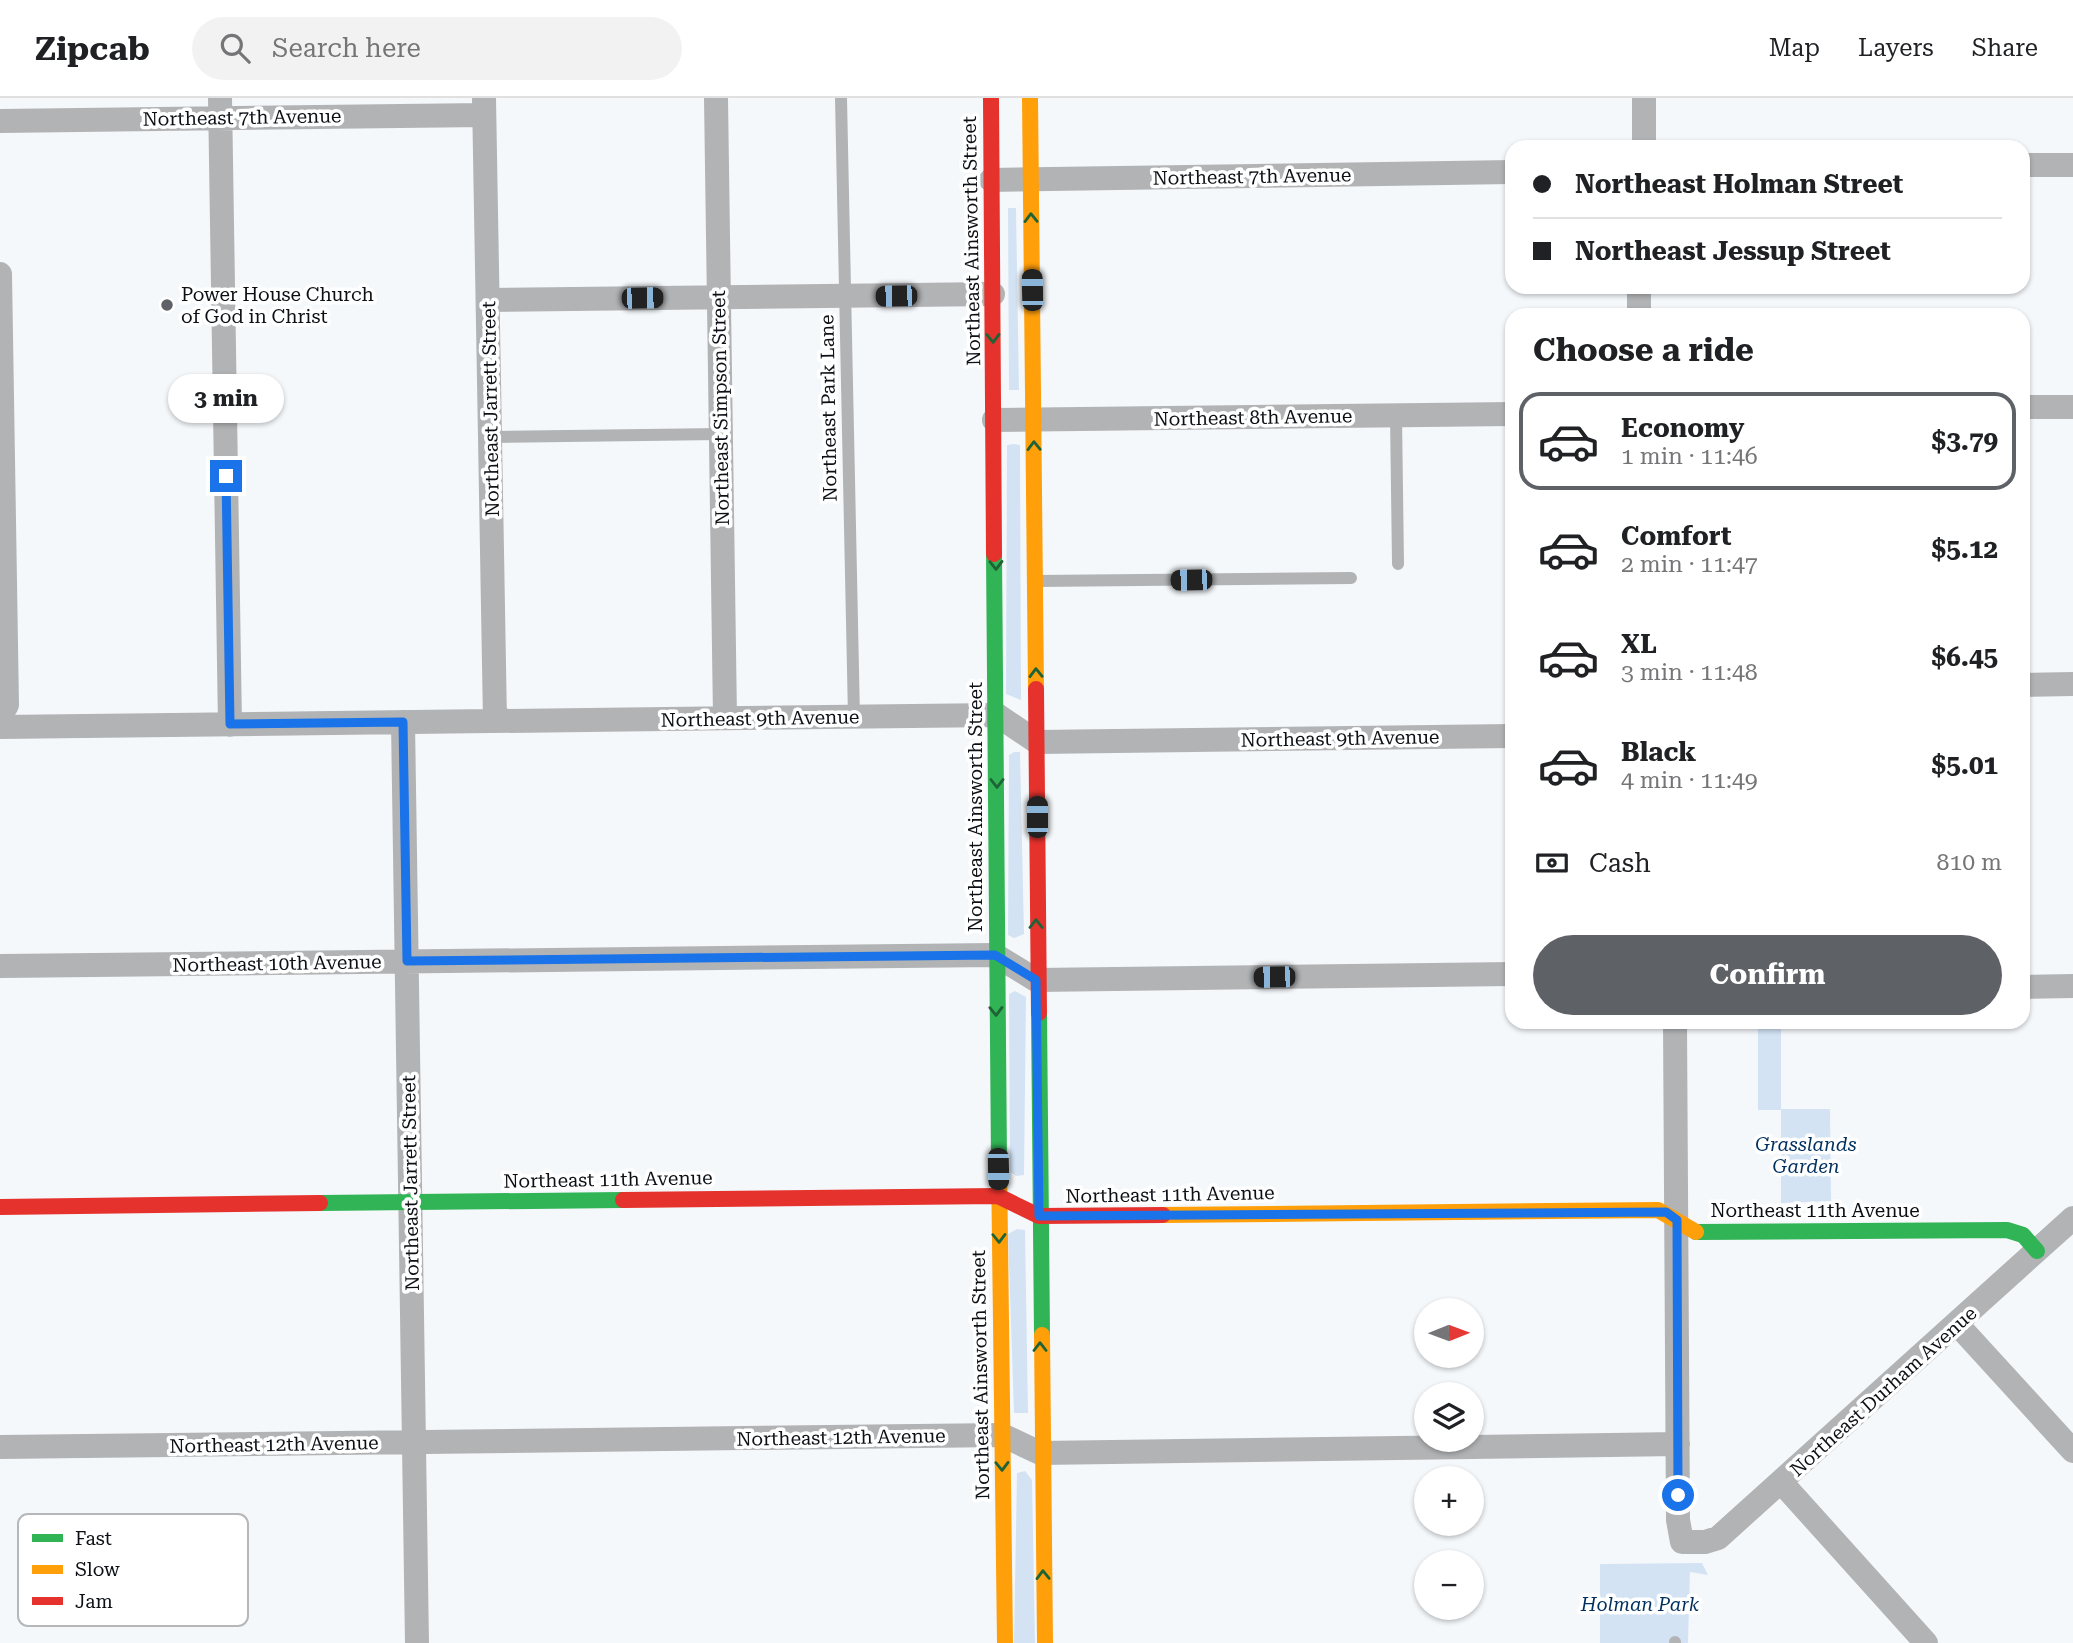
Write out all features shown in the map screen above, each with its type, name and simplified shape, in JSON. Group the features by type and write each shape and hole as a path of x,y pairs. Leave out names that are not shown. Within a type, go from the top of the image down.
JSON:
{"street":[{"name":"Northeast Simpson Street","path":"716,98 724,718"},
{"name":"Northeast Ainsworth Street","path":"990,98 997,715 995,955 1005,1643"},
{"path":"1030,98 1037,742 1040,1453 1045,1643"},
{"path":"1644,98 1644,140"},
{"name":"Northeast 7th Avenue","path":"0,121 221,107 484,106"},
{"name":"Northeast Jarrett Street","path":"484,106 495,721"},
{"path":"221,107 230,724"},
{"path":"2030,165 2073,165"},
{"name":"Northeast 7th Avenue","path":"991,180 1505,172"},
{"path":"0,274 7,705 0,716"},
{"path":"488,300 992,294"},
{"path":"2030,407 2073,407"},
{"name":"Northeast 8th Avenue","path":"994,420 1505,414"},
{"path":"2030,685 2073,684"},
{"path":"997,715 1037,742"},
{"name":"Northeast 9th Avenue","path":"0,727 997,715"},
{"name":"Northeast Jarrett Street","path":"403,722 417,1643"},
{"name":"Northeast 9th Avenue","path":"1037,742 1505,736"},
{"path":"995,955 1036,980 1505,974"},
{"name":"Northeast 10th Avenue","path":"0,967 995,955"},
{"path":"2030,987 2073,986"},
{"path":"1675,1029 1678,1444"},
{"name":"Northeast 11th Avenue","path":"0,1207 998,1196 1039,1216 1658,1210 1696,1232 2007,1230 2023,1235 2037,1251"},
{"name":"Northeast Durham Avenue","path":"1678,1444 1678,1530 1682,1542 1704,1542 1718,1538 2073,1218"},
{"path":"1957,1324 2073,1451"},
{"name":"Northeast 12th Avenue","path":"0,1447 1002,1435 1040,1453 1678,1444"},
{"path":"1782,1483 1926,1643"}],"lane":[{"name":"Northeast Park Lane","path":"841,98 854,717"},
{"path":"1396,415 1398,564"},
{"path":"490,437 721,434"},
{"path":"1035,581 1351,578"}],"green space":[{"path":"1008,208 1016,208 1019,390 1009,390"},
{"path":"1007,445 1020,445 1021,700 1006,694"},
{"path":"1020,752 1024,934 1014,938 1008,935 1009,755"},
{"path":"1015,991 1026,997 1024,1175 1016,1176 1010,1172 1009,994"},
{"name":"Grasslands Garden","path":"1758,1029 1781,1029 1781,1109 1830,1109 1831,1201 1781,1203 1781,1110 1758,1110"},
{"path":"1017,1229 1025,1230 1028,1413 1014,1413 1008,1234"},
{"path":"1025,1471 1032,1480 1035,1643 1014,1643 1017,1473"},
{"name":"Holman Park","path":"1702,1563 1708,1575 1690,1572 1688,1643 1600,1643 1600,1564"}],"traffic: fast":[{"path":"994,554 999,1162"},
{"path":"1039,1013 1042,1335"},
{"path":"320,1203 623,1200"},
{"path":"1696,1232 2007,1230 2023,1235 2037,1251"}],"traffic: slow":[{"path":"1030,98 1036,689"},
{"path":"999,1162 1005,1643"},
{"path":"1163,1215 1658,1210 1696,1232"},
{"path":"1042,1335 1045,1643"}],"traffic: jam":[{"path":"991,98 994,554"},
{"path":"1036,689 1039,1013"},
{"path":"623,1200 998,1196 1039,1216 1163,1215"},
{"path":"0,1207 320,1203"}],"place":[{"name":"Power House Church of God in Christ","path":"167,305"}],"route":[{"path":"226,476 230,724 403,722 407,961 995,955 1036,980 1039,1216 1666,1212 1677,1220 1678,1495"}]}
